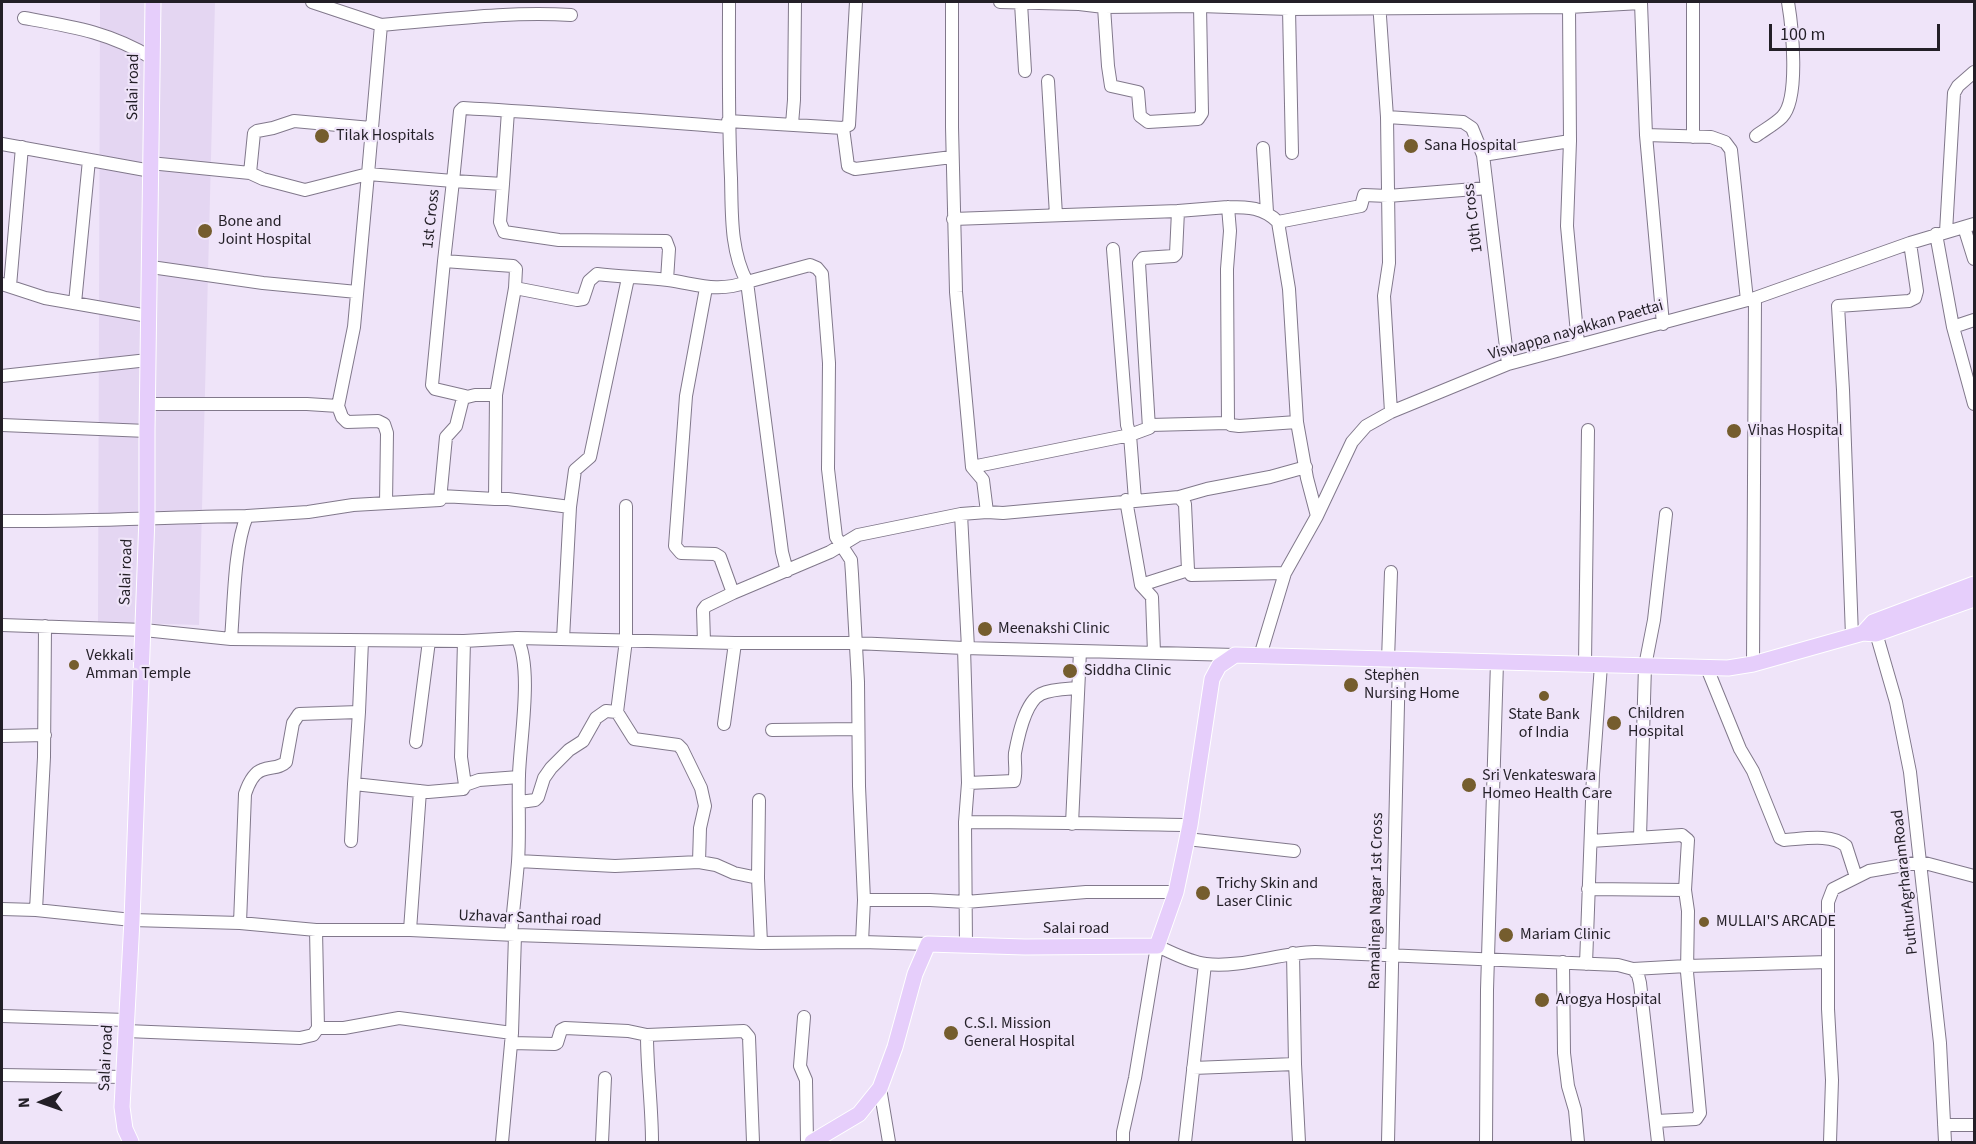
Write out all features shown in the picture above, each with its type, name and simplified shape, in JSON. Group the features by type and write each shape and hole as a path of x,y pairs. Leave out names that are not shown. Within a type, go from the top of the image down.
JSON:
{"main road":[{"name":"Salai road","path":"131,1143 123,1118 144,630 153,2"},
{"path":"1866,631 1974,584"},
{"path":"1157,946 1176,892 1188,832 1212,679 1219,666 1235,655 1707,668 1753,664 1974,599"},
{"name":"Salai road","path":"927,944 1157,946"},
{"path":"810,1143 859,1114 880,1088 895,1047 915,974 927,944"}],"street":[{"path":"312,2 381,26 500,15 542,13 572,15"},
{"path":"729,2 728,124 736,260 747,282 782,552 788,571"},
{"path":"792,124 795,2"},
{"path":"502,184 453,181 460,111 463,108 728,124 792,124 843,128 849,125 856,2"},
{"path":"952,2 952,156 956,292 972,467 983,480 987,512"},
{"path":"1000,2 1079,3 1104,7 1200,6 1289,9 1379,5 1569,7 1647,2 1646,135 1663,324"},
{"path":"1693,2 1693,137"},
{"path":"1756,136 1783,116 1788,106 1794,62 1788,2"},
{"path":"1022,3 1025,71"},
{"path":"1379,5 1387,117 1389,263 1384,296 1391,412"},
{"path":"1104,7 1108,66 1112,86 1138,92 1140,116 1148,122 1198,119 1202,113 1200,6"},
{"path":"1569,7 1570,141 1567,226 1578,344"},
{"path":"1289,9 1292,153"},
{"path":"24,18 100,33 126,43 152,58"},
{"path":"381,26 354,327 338,406 342,417 347,422 378,421 384,424 387,433 386,503"},
{"path":"1974,72 1958,86 1954,93 1941,233 1953,327 1974,404"},
{"path":"1048,81 1056,215"},
{"path":"508,111 500,222 504,232 559,240 666,241 669,249 668,280"},
{"name":"10th Cross","path":"1387,117 1463,122 1472,128 1483,155 1508,364"},
{"path":"250,173 254,133 257,130 273,128 294,121 371,128"},
{"path":"843,128 848,166 855,170 952,156"},
{"path":"1646,135 1711,137 1725,142 1731,150 1751,299 1753,664"},
{"path":"1483,155 1570,141"},
{"name":"1st Cross","path":"2,144 89,160 150,167 250,173 305,190 368,174 453,181 444,261 513,266 516,269 515,288"},
{"path":"22,147 6,285 45,298 148,316"},
{"path":"1263,148 1267,212"},
{"path":"75,303 89,160"},
{"path":"1278,222 1361,206 1364,195 1388,196 1487,188"},
{"path":"953,219 1178,211 1228,207 1267,212 1278,222 1287,265 1297,422 1317,516"},
{"path":"1228,207 1230,231 1227,277 1228,423"},
{"path":"972,467 1147,430 1150,425 1139,263 1143,258 1176,254 1178,211"},
{"path":"1969,225 1974,259"},
{"name":"Viswappa nayakkan Paettai","path":"1260,656 1285,573 1317,516 1352,442 1366,426 1391,412 1508,364 1751,299 1910,243 1969,225"},
{"name":"PuthurAgrharamRoad","path":"1910,243 1917,291 1915,298 1909,301 1838,306 1843,390 1866,631 1896,702 1910,772 1922,862 1940,1043 1945,1143"},
{"path":"1113,249 1126,425 1130,435 1130,500 1141,585 1152,597 1154,653"},
{"path":"444,261 432,385 435,389 465,396 496,395"},
{"path":"495,500 496,395 515,288 580,300 585,296 589,281 597,274 668,280 706,288 732,287 810,265 822,274 829,363 828,469 836,537 851,560 858,682 864,900 862,942"},
{"path":"151,267 263,283 357,292"},
{"path":"563,639 570,507 575,470 590,457 628,278"},
{"path":"706,288 686,396 675,546 681,553 715,554 720,557 733,593"},
{"path":"1953,327 1974,320"},
{"path":"2,376 148,360"},
{"path":"2,521 50,522 147,517 247,516 308,512 353,505 439,500 446,437 456,426 461,401 465,396"},
{"path":"147,404 338,406"},
{"path":"1150,425 1228,423 1239,426 1297,422"},
{"path":"2,425 147,431"},
{"path":"1586,964 1591,841 1593,665 1587,430"},
{"path":"704,642 703,610 706,606 788,571 858,535 961,514 1003,513 1179,497 1306,467"},
{"path":"441,496 508,499 570,507"},
{"path":"1179,497 1186,509 1189,574 1194,577 1285,573"},
{"path":"626,506 626,640 617,712 634,739 678,745 682,749 700,788 705,806 700,828 699,862"},
{"path":"961,514 968,783 965,822 966,946"},
{"path":"1641,837 1645,666 1654,620 1666,514"},
{"path":"231,639 242,527 247,516"},
{"path":"1141,585 1188,570"},
{"name":"Ramalinga Nagar 1st Cross","path":"1388,1143 1392,956 1391,572"},
{"path":"2,625 144,630 231,639 464,641 517,638 855,643 1235,655"},
{"path":"36,910 45,735 45,626"},
{"path":"502,1143 511,1038 524,669 521,645 517,638"},
{"path":"351,841 362,641"},
{"path":"416,742 429,641"},
{"path":"464,641 461,757 465,785"},
{"path":"724,724 735,643"},
{"path":"1072,824 1080,651"},
{"path":"1486,1143 1485,1048 1497,662"},
{"path":"1707,668 1780,838 1837,840 1846,846 1856,877"},
{"path":"968,783 1014,780 1016,751 1023,721 1031,705 1041,694 1078,688"},
{"path":"520,802 535,800 538,797 544,778 551,768 569,750 583,741 596,718 606,711 617,712"},
{"path":"240,923 243,807 250,781 259,771 279,767 286,762 293,723 299,714 359,712"},
{"path":"772,730 858,729"},
{"path":"2,736 45,735"},
{"path":"354,784 420,791 463,789 465,785 478,780 519,777"},
{"path":"410,930 420,791"},
{"path":"759,800 758,878 762,943"},
{"path":"965,822 1047,822 1188,832 1294,850"},
{"path":"1591,841 1682,835 1688,840 1685,890 1688,910 1687,966 1700,1115 1696,1119 1656,1121"},
{"path":"518,861 615,866 699,862 758,878"},
{"path":"1830,1143 1833,1080 1828,1009 1828,902 1833,889 1869,871 1922,862 1974,876"},
{"path":"1588,889 1685,890"},
{"path":"864,900 966,902 1086,892 1176,892"},
{"name":"Uzhavar Santhai road","path":"2,909 36,910 132,920 240,923 316,930 410,930 762,943 927,944"},
{"path":"2,1016 300,1038 313,1035 318,1028 316,930"},
{"path":"1123,1143 1123,1131 1135,1078 1157,946 1205,964 1225,965 1293,953 1563,962 1618,965 1633,969 1828,962"},
{"path":"1293,953 1299,1143"},
{"path":"1563,962 1564,1053 1568,1086 1575,1110 1578,1143"},
{"path":"1185,1143 1205,964"},
{"path":"1633,969 1640,983 1658,1143"},
{"path":"804,1017 800,1066 806,1080 810,1143"},
{"path":"318,1028 345,1028 399,1018 555,1044 561,1030 565,1028 628,1031 647,1035 742,1030 748,1037 753,1143"},
{"path":"647,1035 647,1071 652,1099 652,1143"},
{"path":"1193,1068 1295,1064"},
{"path":"2,1075 124,1077"},
{"path":"602,1143 605,1078"},
{"path":"880,1088 889,1143"},
{"path":"1944,1125 1974,1125"}],"shaded area":[{"path":"100,2 215,2 199,625 98,622"}],"place":[{"name":"Tilak Hospitals","path":"322,136"},
{"name":"Sana Hospital","path":"1411,146"},
{"name":"Bone and Joint Hospital","path":"205,231"},
{"name":"Vihas Hospital","path":"1734,431"},
{"name":"Meenakshi Clinic","path":"985,629"},
{"name":"Vekkali Amman Temple","path":"74,665"},
{"name":"Siddha Clinic","path":"1070,671"},
{"name":"Stephen Nursing Home","path":"1351,685"},
{"name":"State Bank of India","path":"1544,696"},
{"name":"Children Hospital","path":"1614,723"},
{"name":"Sri Venkateswara Homeo Health Care","path":"1469,785"},
{"name":"Trichy Skin and Laser Clinic","path":"1203,893"},
{"name":"MULLAI'S ARCADE","path":"1704,922"},
{"name":"Mariam Clinic","path":"1506,935"},
{"name":"Arogya Hospital","path":"1542,1000"},
{"name":"C.S.I. Mission General Hospital","path":"951,1033"}]}
